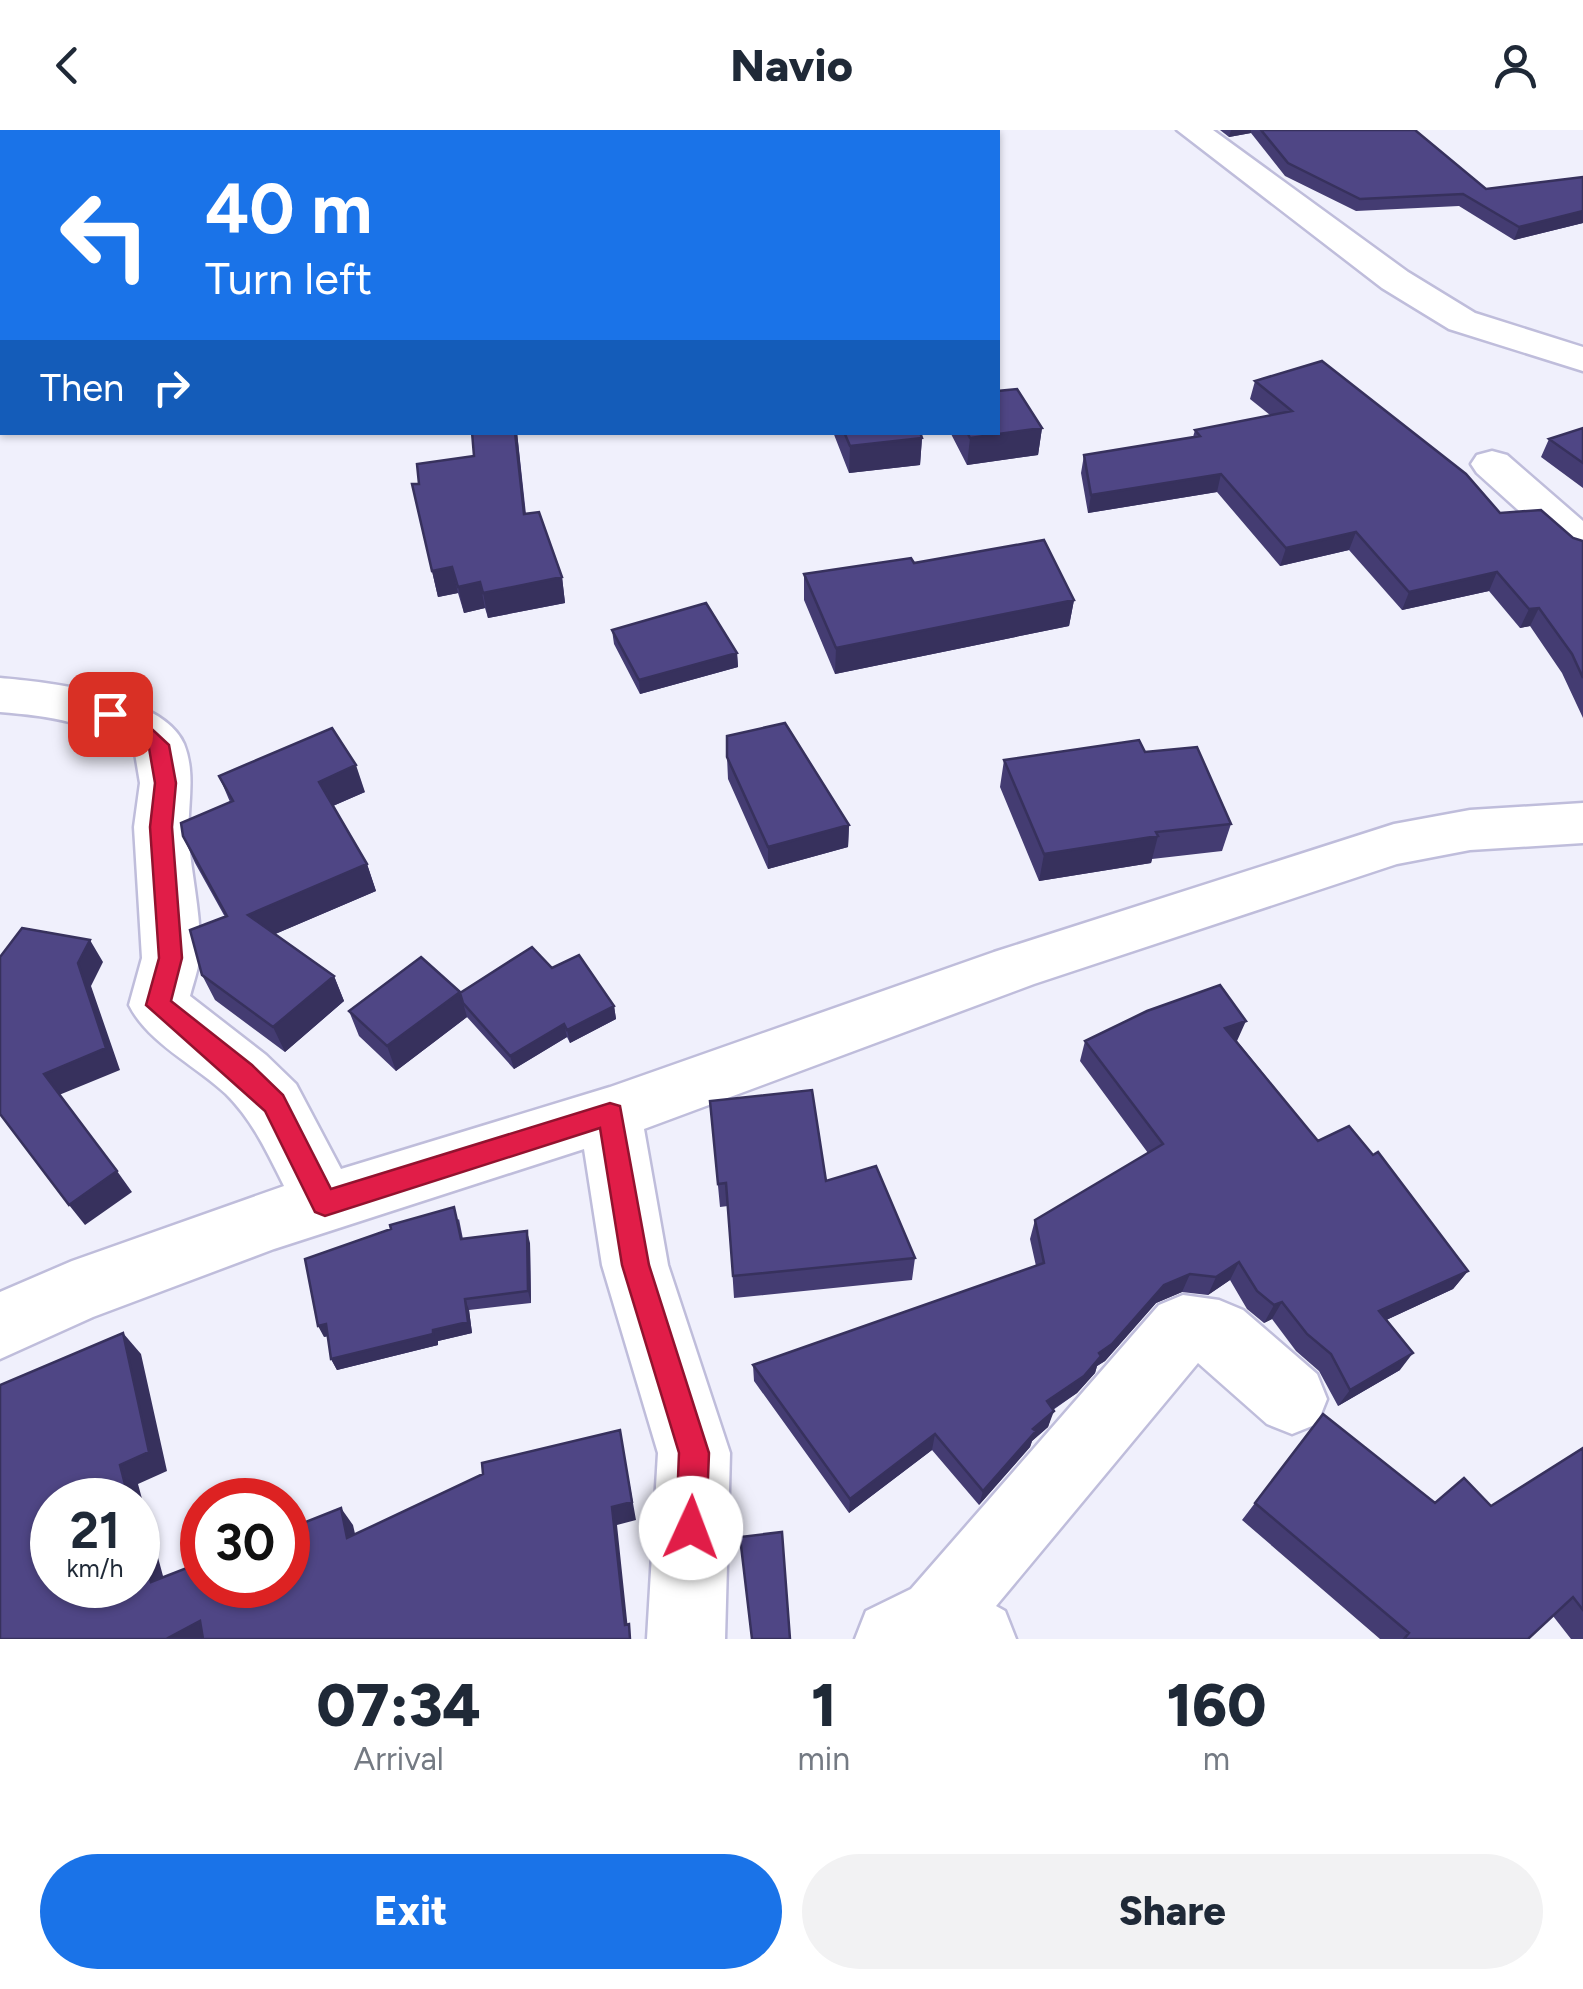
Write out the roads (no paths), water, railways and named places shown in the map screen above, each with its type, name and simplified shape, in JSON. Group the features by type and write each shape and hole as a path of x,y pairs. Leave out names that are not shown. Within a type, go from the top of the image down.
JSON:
{"street":[{"path":"1193,130 1394,280 1462,322 1583,358"},
{"path":"1492,464 1583,544"},
{"path":"0,694 45,699 110,714 132,722 159,745 166,783 161,827 170,958 158,1005 244,1073 274,1103 325,1204"},
{"path":"0,1326 72,1293 325,1204 610,1114 1014,968 1394,844 1470,830 1583,823"},
{"path":"610,1114 636,1265 694,1453 686,1639"},
{"path":"936,1631 1183,1328 1219,1333 1292,1399"}]}
